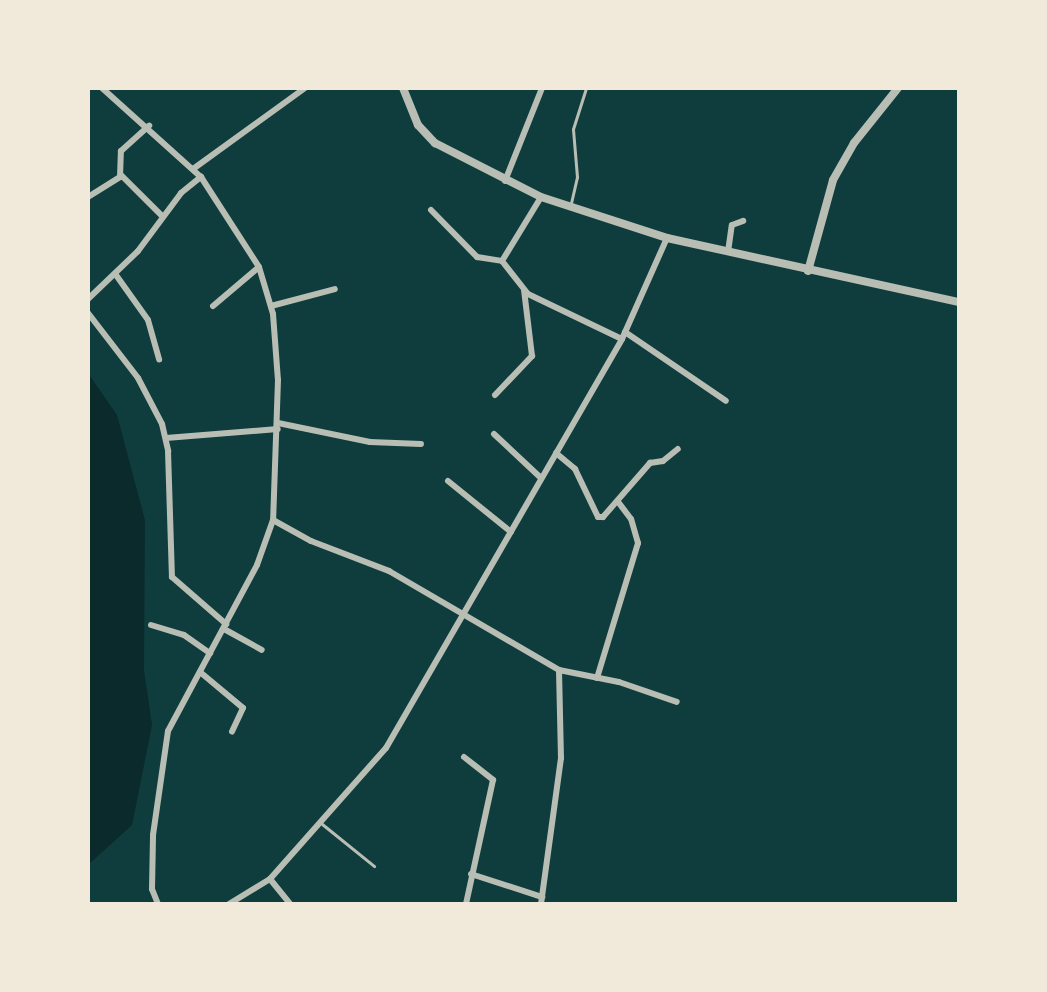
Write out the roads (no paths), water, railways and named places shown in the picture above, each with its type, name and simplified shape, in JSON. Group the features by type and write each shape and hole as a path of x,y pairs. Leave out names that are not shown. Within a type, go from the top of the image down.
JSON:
{"street":[{"path":"102,88 149,126 201,177 259,267 271,306 278,426 273,520 225,626 172,721 153,835 152,889 158,904"},
{"path":"193,169 305,88"},
{"path":"403,88 418,125 435,143 541,197 667,238 959,302"},
{"path":"505,181 541,90 530,88"},
{"path":"808,271 833,180 854,143 898,88"},
{"path":"149,126 121,151 121,175 163,217"},
{"path":"88,197 121,175"},
{"path":"88,299 116,275 163,217 201,177"},
{"path":"502,261 541,197"},
{"path":"431,210 477,257 502,261 523,290 532,356 495,395"},
{"path":"728,252 732,225 743,221"},
{"path":"229,904 270,879 322,824 386,748 623,335 667,238"},
{"path":"213,306 259,267"},
{"path":"116,275 148,320 159,359"},
{"path":"271,306 335,289"},
{"path":"523,290 623,335 726,401"},
{"path":"88,313 138,378 166,438 172,577 225,626 262,650"},
{"path":"166,438 278,426 370,442 421,444"},
{"path":"494,434 541,478"},
{"path":"556,453 584,482 598,517 619,503 650,463 663,461 678,449"},
{"path":"448,481 511,532"},
{"path":"597,678 638,543 631,519 619,503"},
{"path":"273,520 311,541 389,571 463,617 559,670 677,702"},
{"path":"151,625 184,635 210,653"},
{"path":"471,874 542,900 561,758 559,670"},
{"path":"200,672 243,708 232,732"},
{"path":"464,757 493,780 466,904"},
{"path":"270,879 290,904"}],"lane":[{"path":"570,207 577,177 573,129 586,88"},
{"path":"322,824 374,866"}],"water":[{"path":"88,373 117,415 145,520 144,670 152,725 132,825 88,865"}]}
